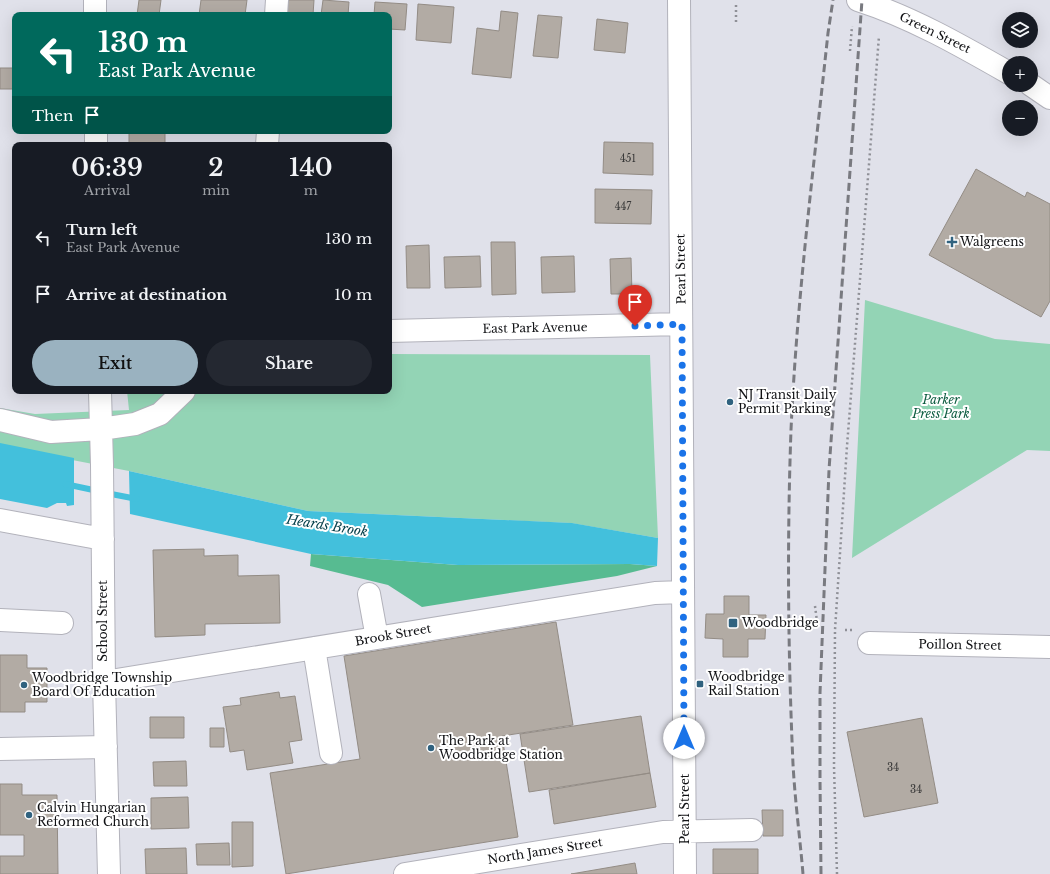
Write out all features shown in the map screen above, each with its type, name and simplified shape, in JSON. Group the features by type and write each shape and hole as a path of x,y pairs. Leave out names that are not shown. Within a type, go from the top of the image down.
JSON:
{"street":[{"path":"95,0 95,12"},
{"path":"276,12 277,0"},
{"name":"Pearl Street","path":"679,0 685,874"},
{"name":"Green Street","path":"858,0 941,34 1002,69"},
{"path":"1038,88 1050,94"},
{"path":"1038,90 1050,98"},
{"name":"East Park Avenue","path":"392,331 682,324"},
{"name":"School Street","path":"100,394 103,514 104,682 109,874"},
{"path":"0,420 51,432 101,429 135,424 160,414 181,394"},
{"path":"0,520 103,539"},
{"name":"Brook Street","path":"104,682 655,593 683,592"},
{"path":"369,594 377,638"},
{"path":"0,620 62,623"},
{"name":"Poillon Street","path":"869,643 1050,647"},
{"path":"314,648 331,753"},
{"path":"0,749 106,747"},
{"name":"North James Street","path":"405,874 663,832 752,830"}],"path":[{"path":"736,5 736,22"},
{"path":"850,50 852,26"},
{"path":"837,874 834,766 835,630 846,446 879,36"},
{"path":"815,606 818,629"}],"green space":[{"name":"Parker Press Park","path":"865,300 995,339 1050,344 1050,451 1027,450 852,558"},
{"path":"392,354 650,355 658,538 571,523 308,511 129,471 0,446 0,408 35,414 129,410 127,394 392,394"},
{"path":"311,554 458,565 630,564 657,566 617,576 422,607 388,585 310,566"}],"water":[{"path":"0,443 74,458 74,505 67,506 66,503 57,503 47,508 0,499"},
{"path":"129,471 308,511 572,523 658,538 657,566 630,564 458,565 311,554 130,514"}],"building":[{"path":"139,0 161,0 159,12 137,12"},
{"path":"201,0 247,0 245,12 199,12"},
{"path":"285,0 314,0 313,12 284,12"},
{"path":"323,0 349,2 348,12 321,12"},
{"path":"375,2 407,4 405,30 392,29 392,12 374,12"},
{"path":"418,4 454,7 451,43 416,40"},
{"path":"501,11 518,13 511,78 472,74 477,28 499,31"},
{"path":"538,15 562,17 558,58 533,56"},
{"path":"597,19 628,23 625,53 594,50"},
{"path":"0,68 12,68 12,89 0,89"},
{"path":"129,134 165,134 165,142 129,142"},
{"path":"604,142 653,143 653,175 603,173"},
{"name":"Walgreens","path":"976,169 1025,197 1027,192 1050,204 1050,301 1041,317 929,255"},
{"path":"595,189 652,190 651,224 595,223"},
{"path":"491,242 515,242 516,294 492,295"},
{"path":"429,245 430,288 407,288 406,246"},
{"path":"480,256 481,287 445,288 444,257"},
{"path":"574,256 575,292 542,293 541,257"},
{"path":"631,258 632,294 611,294 610,259"},
{"path":"204,549 204,556 238,555 238,576 279,575 280,623 205,624 205,635 155,637 153,550"},
{"path":"724,596 749,596 749,615 766,615 765,639 748,639 748,657 723,657 723,639 705,638 706,614 724,614"},
{"name":"The Park at Woodbridge Station","path":"556,622 573,725 502,736 518,837 286,874 270,773 360,759 344,656"},
{"name":"Woodbridge Township Board Of Education","path":"0,655 27,655 27,668 47,668 47,702 25,702 25,712 0,712"},
{"path":"279,692 280,698 295,696 302,740 289,742 293,763 247,770 244,750 230,752 223,707 241,705 240,698"},
{"path":"641,716 650,773 529,792 520,734"},
{"path":"150,717 184,717 184,738 150,738"},
{"path":"922,718 938,803 864,817 847,732"},
{"path":"210,728 224,728 224,747 210,747"},
{"path":"186,761 187,786 154,786 153,762"},
{"path":"650,773 656,807 554,824 549,790"},
{"name":"Calvin Hungarian Reformed Church","path":"0,784 22,784 22,795 57,795 58,874 0,874 0,856 24,856 24,835 0,835"},
{"path":"188,797 189,828 151,829 151,798"},
{"path":"762,810 783,810 783,836 763,836"},
{"path":"232,822 253,822 253,866 232,867"},
{"path":"229,843 230,865 197,865 196,844"},
{"path":"186,848 187,874 146,874 145,849"},
{"path":"713,849 758,849 758,874 713,874"},
{"path":"635,863 637,874 571,874"}],"waterway":[{"name":"Heards Brook","path":"65,484 98,491"},
{"name":"Heards Brook","path":"106,493 137,499"}],"railway":[{"path":"803,874 794,778 791,722 789,597 791,430 797,330 828,33 833,0"},
{"path":"821,874 820,693 829,470 862,0"}],"place":[{"name":"Walgreens","path":"952,242"},
{"name":"NJ Transit Daily Permit Parking","path":"730,402"},
{"name":"Woodbridge","path":"733,623"},
{"name":"Woodbridge Rail Station","path":"700,684"},
{"name":"Woodbridge Township Board Of Education","path":"24,685"},
{"name":"The Park at Woodbridge Station","path":"431,748"},
{"name":"Calvin Hungarian Reformed Church","path":"29,815"}],"route":[{"path":"635,326 682,324 684,738"}]}
